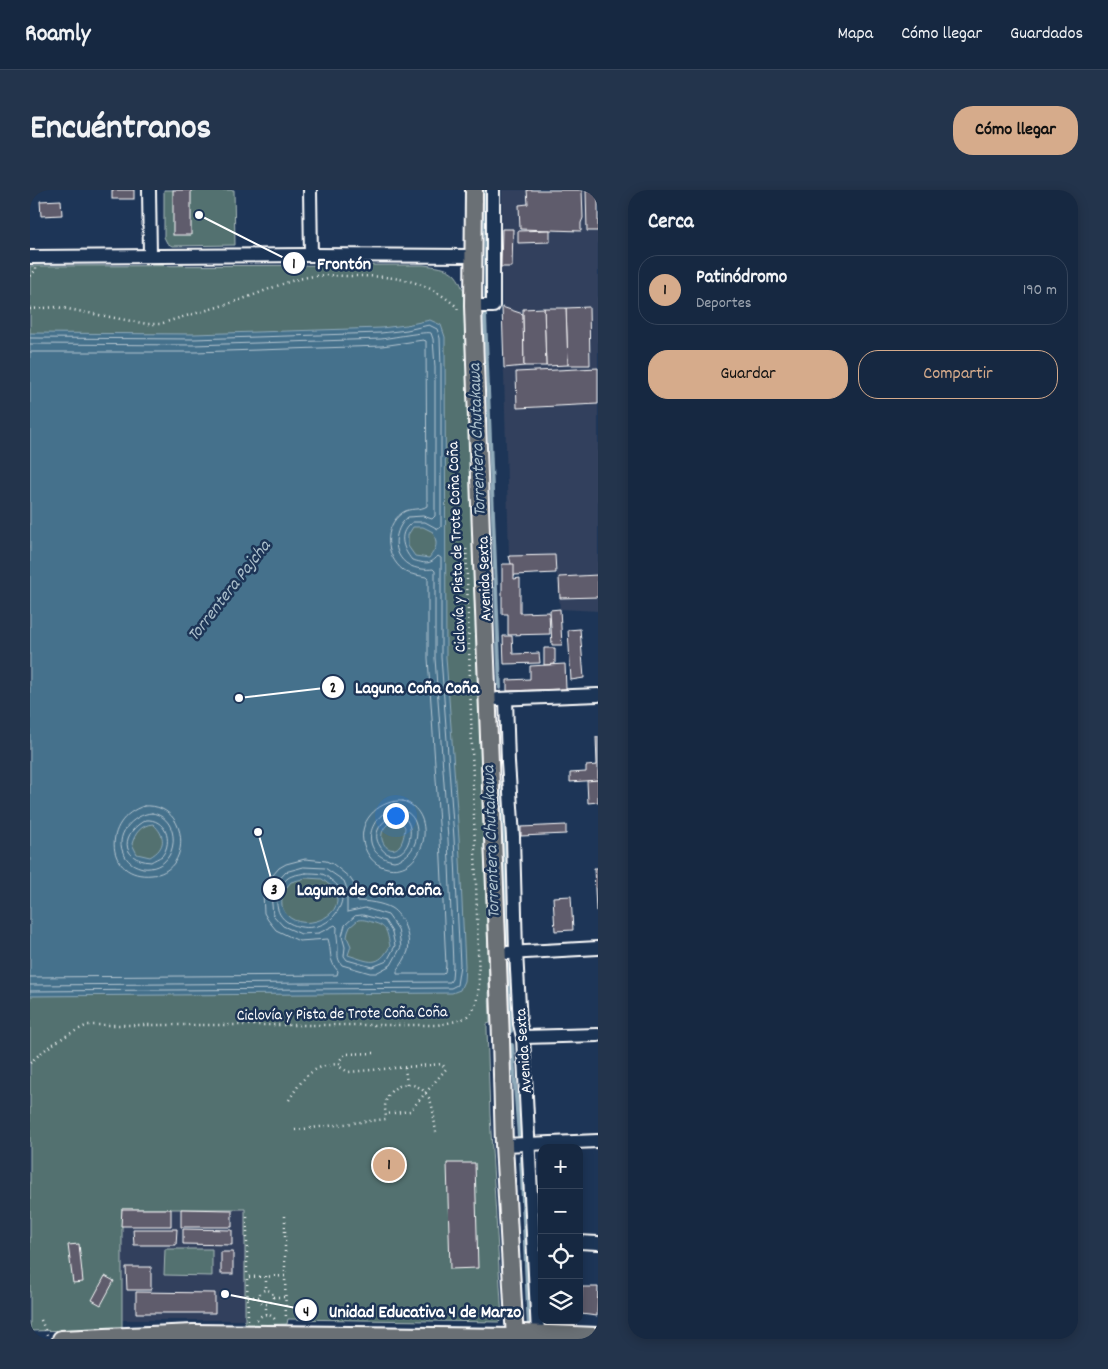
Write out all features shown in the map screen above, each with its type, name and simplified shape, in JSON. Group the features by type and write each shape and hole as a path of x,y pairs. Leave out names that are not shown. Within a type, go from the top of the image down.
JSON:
{"main road":[{"name":"Avenida Sexta","path":"474,190 473,256 488,700 501,762 507,953 501,1039 518,1145 528,1336"},
{"path":"61,1339 142,1337 193,1333 598,1336"}],"street":[{"path":"149,190 150,255"},
{"path":"310,190 310,254"},
{"path":"475,306 494,306 493,190"},
{"path":"30,257 310,254 473,256"},
{"path":"488,700 598,695"},
{"name":"Avenida Sexta","path":"501,762 506,699"},
{"path":"507,953 598,948"},
{"name":"Avenida Sexta","path":"507,953 523,1038 518,1145 538,1240 528,1336"},
{"path":"523,1038 598,1035"},
{"path":"518,1145 598,1141"},
{"path":"583,1242 598,1243"}],"path":[{"path":"30,309 57,308 147,324 160,324 251,296 282,283 316,276 355,276 400,278 420,284 446,297 457,307 458,314"},
{"name":"Ciclovía y Pista de Trote Coña Coña","path":"30,1063 38,1055 72,1032 88,1025 437,1025 457,1021 469,1016 477,1002 479,984 466,539"},
{"path":"374,1053 345,1054 340,1058 342,1070 348,1072 442,1064 446,1069 410,1111 386,1114"},
{"path":"289,1100 301,1080 311,1072 328,1065 340,1064"},
{"path":"405,1067 407,1084"},
{"path":"295,1130 386,1119 385,1106 394,1088 407,1084 415,1085 425,1092 430,1100 436,1132"},
{"path":"284,1216 286,1321"},
{"path":"247,1217 248,1321"},
{"path":"248,1276 285,1276"},
{"path":"266,1276 266,1291"},
{"path":"260,1297 262,1292 266,1291"},
{"path":"266,1291 270,1292 273,1297"},
{"path":"248,1297 260,1297"},
{"path":"260,1297 262,1302 266,1304"},
{"path":"273,1297 286,1297"},
{"path":"266,1304 272,1301 273,1297"},
{"path":"266,1304 266,1314"},
{"path":"256,1321 260,1316 266,1314 272,1316 276,1321"},
{"path":"42,1320 48,1339"}],"shaded area":[{"path":"502,190 598,190 598,611 560,609 555,555 509,556 501,267"},
{"path":"122,1209 245,1209 245,1320 122,1320"}],"green space":[{"path":"164,190 234,190 235,245 172,246 167,243 164,237"},
{"path":"423,265 440,267 452,272 459,281 466,298 485,773 490,1023 487,1024 487,1029 490,1115 502,1319 499,1322 288,1319 287,1324 245,1325 245,1209 122,1209 122,1329 30,1331 30,266"},
{"path":"165,1249 212,1249 212,1276 164,1275"}],"water":[{"name":"Torrentera Pajcha","path":"430,320 441,325 445,337 446,657 459,838 465,966 464,981 460,990 452,993 30,996 30,333 194,334 381,328","holes":["413,527 423,527 433,532 436,546 429,558 415,556 408,546 408,535","399,819 405,827 403,840 398,847 393,849 388,848 382,838 383,831 393,821","153,824 162,837 159,850 150,857 137,854 132,844 139,830","306,878 322,879 336,890 337,902 334,910 321,920 303,922 288,916 282,907 282,893 291,882","358,920 375,923 385,929 390,946 381,958 373,961 362,960 348,955 351,946 347,937 350,927"]}],"building":[{"path":"112,190 134,190 134,199 112,199"},
{"path":"173,190 191,190 191,235 173,235"},
{"path":"527,190 582,190 583,218 581,231 520,229 519,205 528,204"},
{"path":"586,190 598,190 598,231 587,231"},
{"path":"61,200 62,215 41,216 40,201"},
{"path":"502,229 513,229 512,267 501,267"},
{"path":"550,230 550,242 518,243 518,231"},
{"path":"502,307 523,314 524,366 504,368"},
{"path":"589,307 590,365 568,365 566,308"},
{"path":"544,308 566,308 568,365 546,366"},
{"path":"544,308 546,366 524,366 523,309"},
{"path":"598,368 598,404 517,408 516,372"},
{"path":"555,555 556,573 514,575 509,556"},
{"path":"502,564 514,564 514,579 520,578 520,613 549,612 550,634 508,635 508,614 502,614"},
{"path":"598,575 598,597 560,598 559,577"},
{"path":"560,609 562,645 552,645 550,610"},
{"path":"580,629 584,678 571,680 568,630"},
{"path":"503,636 512,636 513,654 539,653 540,663 504,664"},
{"path":"544,648 555,648 555,664 544,665"},
{"path":"565,664 566,689 507,691 507,680 530,679 530,666"},
{"path":"596,737 598,737 598,780 570,782 570,773 586,772 586,766 597,765"},
{"path":"598,780 598,802 588,803 587,781"},
{"path":"566,825 566,834 521,836 521,827"},
{"path":"594,868 598,868 598,910 596,911"},
{"path":"571,896 573,930 555,931 553,897"},
{"path":"447,1163 475,1163 478,1268 450,1269"},
{"path":"122,1209 171,1209 171,1226 121,1226"},
{"path":"181,1209 232,1210 232,1227 181,1227"},
{"path":"133,1229 177,1229 176,1245 134,1245"},
{"path":"183,1229 232,1230 232,1245 183,1244"},
{"path":"79,1244 83,1282 73,1283 68,1245"},
{"path":"221,1252 233,1252 233,1274 221,1274"},
{"path":"126,1267 151,1267 151,1290 127,1290"},
{"path":"105,1276 114,1281 101,1305 92,1300"},
{"path":"583,1287 598,1287 597,1316 583,1314"},
{"path":"136,1292 215,1293 215,1313 136,1313"}],"waterway":[{"name":"Torrentera Chutakawa","path":"485,190 485,316 500,688"},
{"name":"Torrentera Chutakawa","path":"503,782 507,945"},
{"name":"Torrentera Chutakawa","path":"507,964 511,1031"},
{"name":"Torrentera Chutakawa","path":"512,1045 519,1136"},
{"name":"Torrentera Chutakawa","path":"521,1157 529,1329"}],"place":[{"name":"Frontón","path":"199,215"},
{"name":"Laguna Coña Coña","path":"239,698"},
{"name":"Laguna de Coña Coña","path":"258,832"},
{"name":"Patinódromo","path":"389,1165"},
{"name":"Unidad Educativa 4 de Marzo","path":"225,1294"}]}
